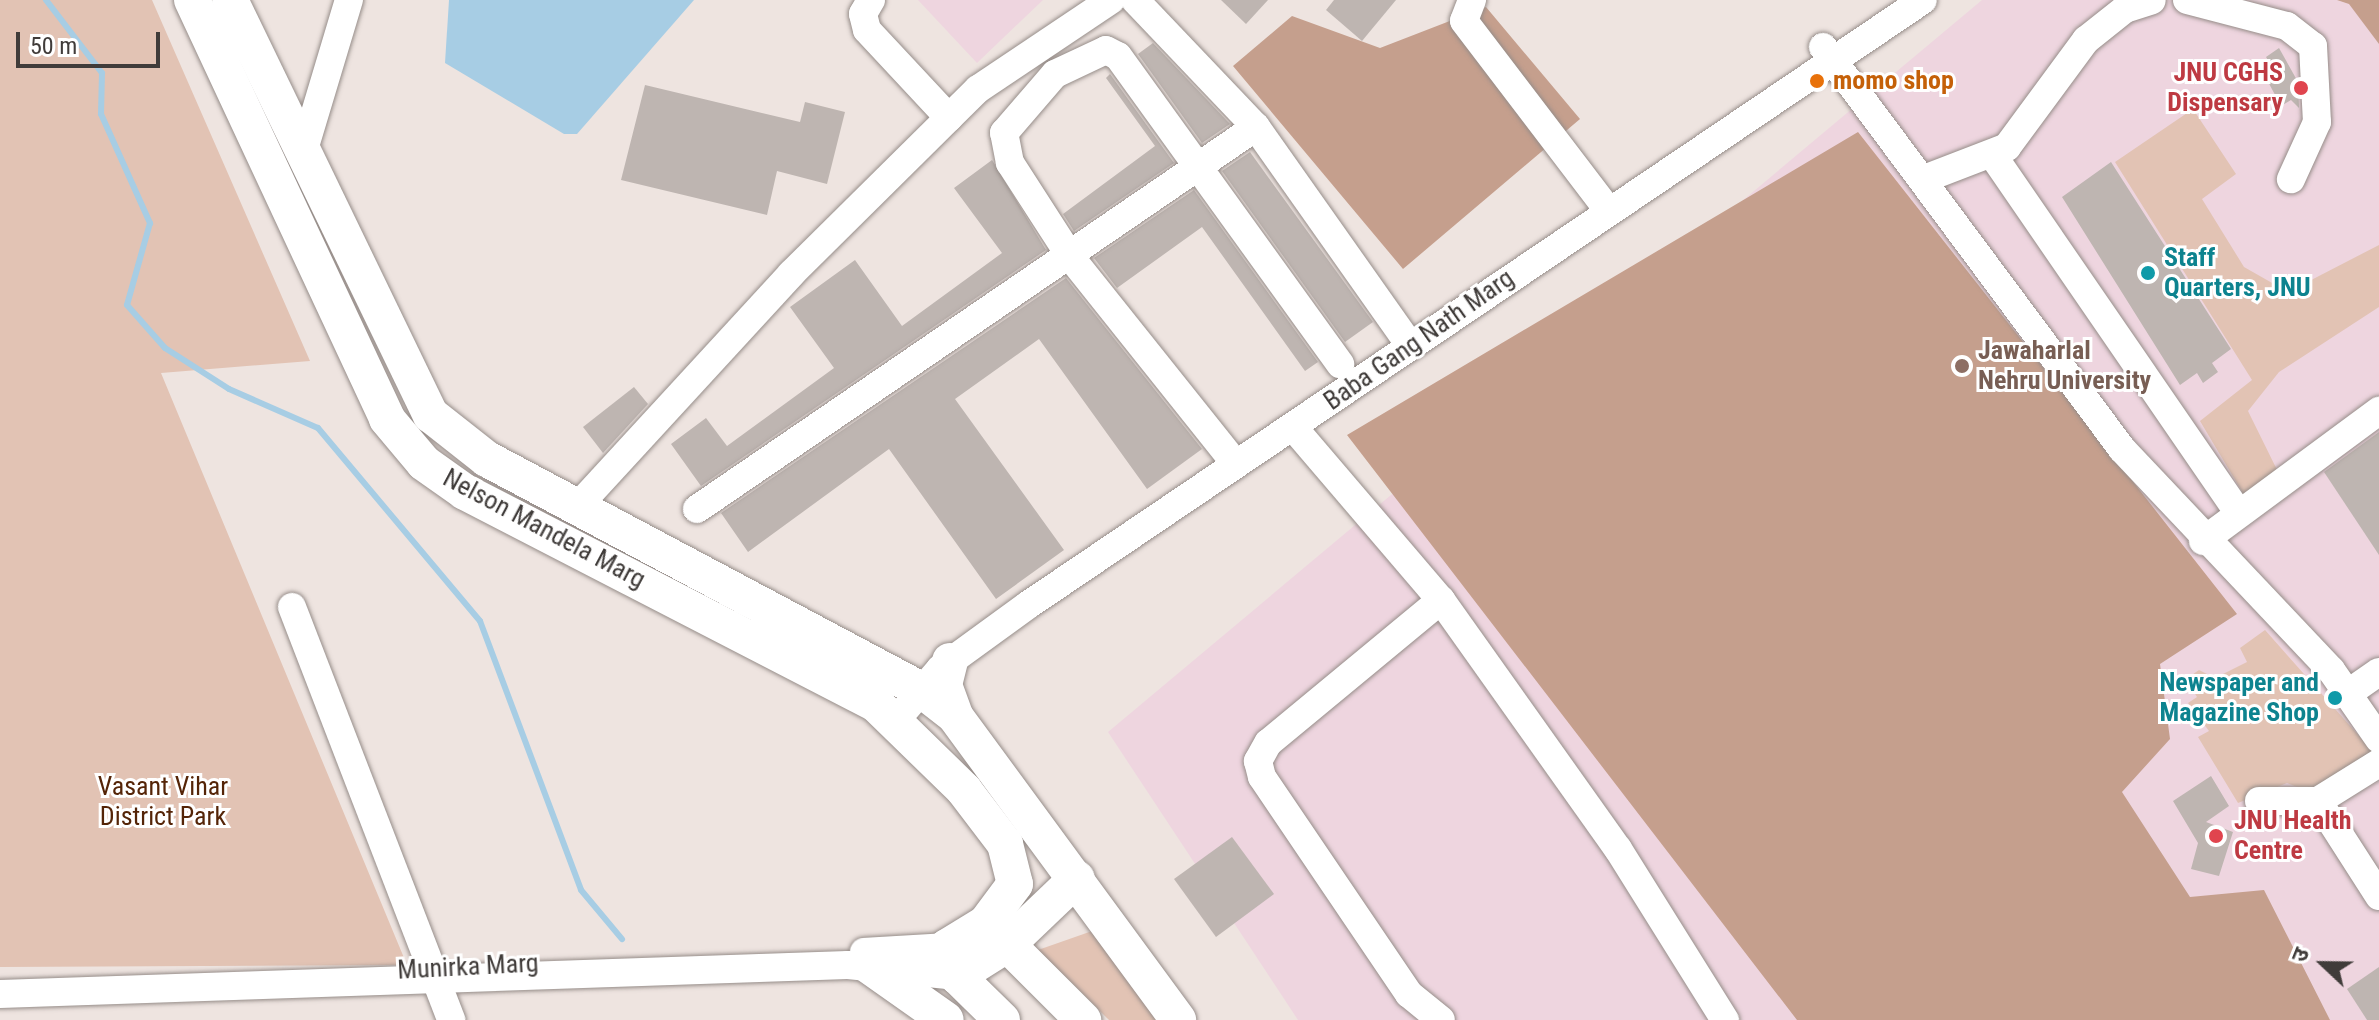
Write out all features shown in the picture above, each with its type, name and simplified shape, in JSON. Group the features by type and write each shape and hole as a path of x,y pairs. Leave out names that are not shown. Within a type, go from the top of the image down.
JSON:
{"main road":[{"name":"Nelson Mandela Marg","path":"192,0 387,419 413,453 465,492 886,712 964,790 1010,857 1015,884 997,934 947,957"},
{"name":"Nelson Mandela Marg","path":"230,0 431,415 487,459 912,685 955,716"},
{"path":"950,661 944,685 955,716 1077,878 1178,1020"},
{"path":"1077,878 997,934 1083,1020"},
{"path":"947,957 1002,1020"},
{"path":"876,967 946,1020"}],"street":[{"path":"303,153 349,0"},
{"path":"871,0 863,14 867,30 949,118"},
{"path":"578,506 791,274 978,89 1111,0"},
{"path":"1135,0 1256,127 1404,340"},
{"path":"1472,0 1464,21 1604,204"},
{"name":"Baba Gang Nath Marg","path":"912,685 1227,453 1404,340 1827,53 1895,0"},
{"name":"Baba Gang Nath Marg","path":"1827,53 1923,0"},
{"path":"1924,179 1994,157 2086,40 2125,9 2152,0"},
{"path":"2187,0 2287,26 2313,46 2321,83 2317,122 2291,179"},
{"path":"1227,453 1070,256 1010,163 1004,133 1055,74 1106,50 1118,56 1196,169 1340,364"},
{"path":"1827,53 1924,179 2122,449 2203,541 2350,692 2379,739"},
{"path":"697,509 1256,127"},
{"path":"1994,157 2237,510"},
{"name":"Baba Gang Nath Marg","path":"912,685 1293,427 1404,340"},
{"path":"2203,541 2237,510 2379,411"},
{"path":"1293,427 1441,600 1618,849 1725,1020"},
{"path":"1441,600 1268,743 1258,761 1262,777 1409,994 1441,1020"},
{"path":"292,607 451,1020"},
{"path":"2350,692 2379,672"},
{"path":"886,712 912,685"},
{"path":"2259,801 2318,801 2379,763"},
{"path":"2318,801 2379,896"},
{"name":"Munirka Marg","path":"0,994 947,957"},
{"name":"Munirka Marg","path":"0,984 876,967 947,957"}],"shaded area":[{"path":"918,0 1043,0 977,63"},
{"name":"Jawaharlal Nehru University","path":"1982,0 2379,0 2379,1020 1298,1020 1108,732"},
{"path":"2337,0 2379,0 2379,44 2349,4"},
{"path":"1486,7 1580,119 1403,269 1233,66 1292,16 1380,48"},
{"path":"1858,132 2237,614 2160,664 2170,739 2122,792 2190,897 2264,890 2330,1020 1797,1020 1347,435"}],"green space":[{"name":"Vasant Vihar District Park","path":"0,0 152,0 310,361 161,373 407,965 0,967"},
{"path":"2193,109 2236,174 2202,199 2244,267 2288,292 2379,245 2379,307 2279,372 2248,411 2282,480 2250,505 2200,421 2252,380 2115,162"},
{"path":"2265,630 2376,755 2322,797 2287,783 2238,803 2198,737 2209,731 2188,703 2197,697 2186,679 2199,670 2215,678 2247,662 2240,648"},
{"path":"1095,930 1159,1020 1109,1020 1038,950"}],"water":[{"path":"449,0 694,0 577,134 564,134 445,63"}],"building":[{"path":"1221,0 1268,0 1246,24"},
{"path":"1334,0 1396,0 1362,41 1326,10"},
{"path":"1153,43 1230,124 1202,143 1138,54"},
{"path":"2279,48 2298,82 2299,108 2291,100 2281,106 2266,78 2275,72 2266,57"},
{"path":"1110,74 1174,163 1074,231 1063,214 1155,146 1106,78"},
{"path":"645,85 800,122 805,102 845,112 827,184 777,171 767,215 621,180"},
{"path":"1250,152 1373,322 1345,342 1222,171"},
{"path":"992,160 1046,250 701,486 671,444 706,418 727,446 834,368 790,307 855,260 902,326 1002,253 954,188"},
{"path":"2111,162 2231,349 2212,363 2218,372 2203,383 2197,373 2180,385 2062,197"},
{"path":"1194,190 1318,362 1305,371 1202,227 1117,288 1094,258"},
{"path":"1066,278 1202,449 1147,489 1039,339 955,399 1064,550 996,599 889,449 748,552 721,513"},
{"path":"634,387 648,404 603,453 583,427"},
{"path":"2379,432 2379,555 2324,472"},
{"path":"2211,776 2229,806 2206,822 2233,832 2219,876 2191,869 2198,843 2173,801"},
{"path":"1232,837 1274,894 1216,937 1174,879"},
{"path":"2379,967 2379,1020 2367,1020 2347,989"}],"waterway":[{"path":"46,0 102,73 101,114 150,223 127,305 165,348 229,389 318,428 480,621 581,890 622,939"}],"place":[{"name":"momo shop","path":"1817,81"},
{"name":"JNU CGHS Dispensary","path":"2301,88"},
{"name":"Staff Quarters, JNU","path":"2148,273"},
{"name":"Jawaharlal Nehru University","path":"1962,366"},
{"name":"Newspaper and Magazine Shop","path":"2335,698"},
{"name":"JNU Health Centre","path":"2216,836"}]}
